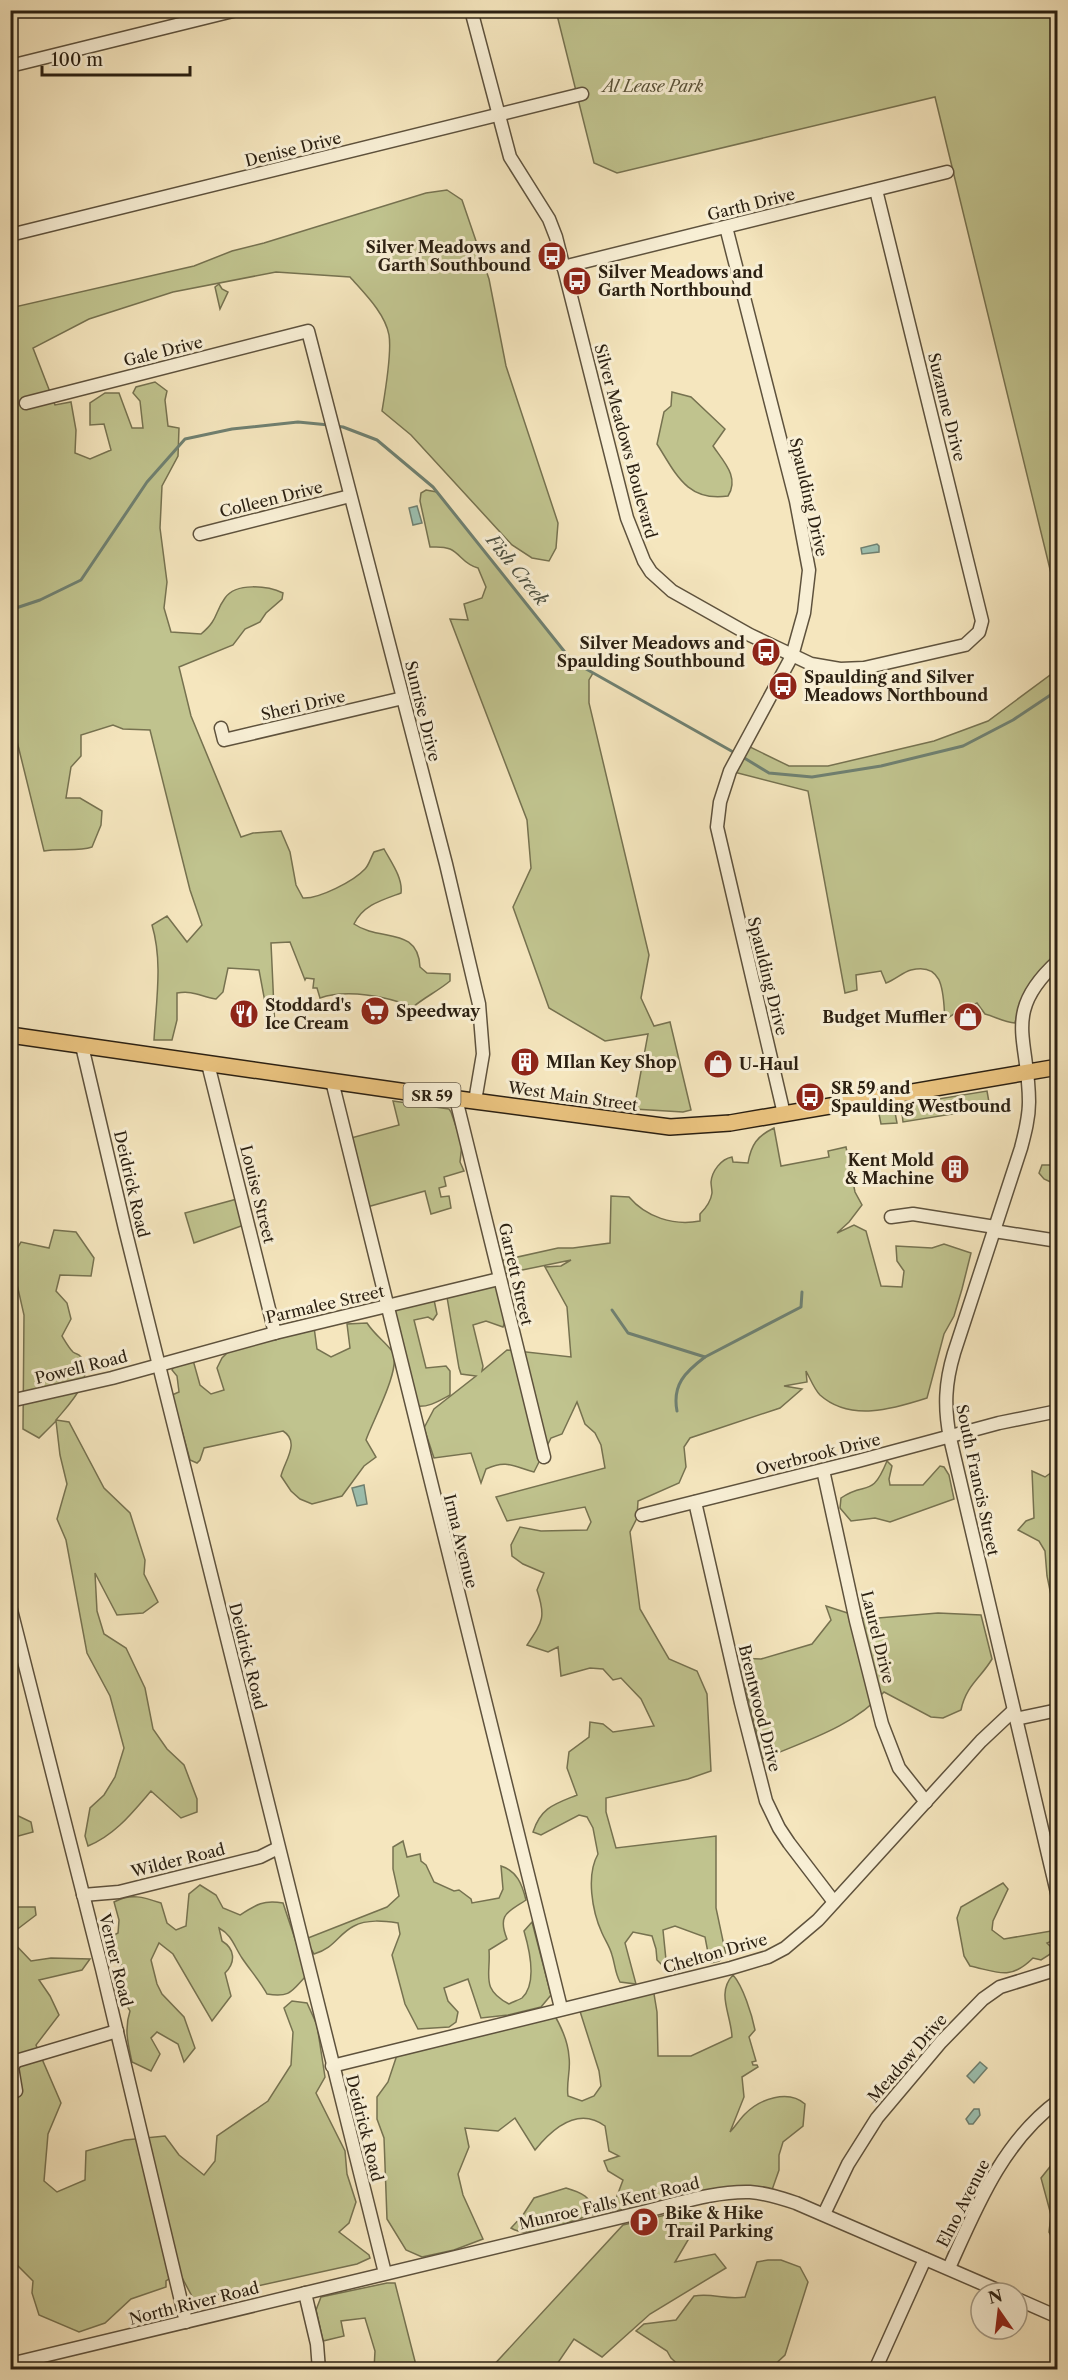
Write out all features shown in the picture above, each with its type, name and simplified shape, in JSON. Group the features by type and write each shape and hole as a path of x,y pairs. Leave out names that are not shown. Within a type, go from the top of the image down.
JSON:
{"main road":[{"name":"SR 59","path":"10,1035 82,1046"},
{"name":"West Main Street","path":"82,1046 456,1099 670,1126 710,1126 1058,1067"}],"street":[{"path":"10,66 237,10"},
{"name":"Silver Meadows Boulevard","path":"471,10 510,157 549,219 634,542 655,576 674,593 717,618 792,656 826,667 864,668 965,645 979,632"},
{"name":"Denise Drive","path":"10,235 582,94"},
{"name":"Garth Drive","path":"563,267 947,172"},
{"name":"Suzanne Drive","path":"876,190 978,602 982,621 979,632"},
{"name":"Spaulding Drive","path":"726,227 806,548 809,570 804,613 792,656 730,771 718,816 719,843 784,1114"},
{"name":"Gale Drive","path":"26,403 309,331"},
{"name":"Sunrise Drive","path":"309,331 479,1004 483,1046 475,1101"},
{"name":"Colleen Drive","path":"200,534 350,496"},
{"name":"Sheri Drive","path":"221,728 224,740 403,698"},
{"name":"South Francis Street","path":"1058,961 1031,991 1022,1012 1021,1033 1029,1101 1027,1122 947,1376 945,1404 950,1438 1058,1897"},
{"name":"Deidrick Road","path":"82,1046 278,1848 385,2273"},
{"name":"Louise Street","path":"208,1064 274,1333"},
{"name":"Irma Avenue","path":"332,1081 561,2008"},
{"name":"Garrett Street","path":"456,1099 544,1456"},
{"path":"891,1217 916,1214 1058,1241"},
{"name":"Parmalee Street","path":"160,1365 274,1333 499,1279"},
{"name":"Powell Road","path":"10,1401 160,1365"},
{"name":"Overbrook Drive","path":"642,1515 950,1438 999,1423 1058,1412"},
{"name":"Laurel Drive","path":"823,1470 856,1621 882,1724 899,1768 926,1802"},
{"name":"Brentwood Drive","path":"695,1502 766,1801 784,1836 834,1902"},
{"name":"Verner Road","path":"10,1606 117,2031 186,2322"},
{"path":"1014,1715 1058,1710"},
{"name":"Chelton Drive","path":"332,2066 561,2008 663,1986 768,1957 798,1939 981,1741 1014,1715"},
{"name":"Wilder Road","path":"83,1895 119,1892 260,1857 278,1848"},
{"name":"Meadow Drive","path":"824,2214 849,2164 875,2121 895,2094 943,2039 983,2000 1000,1987 1058,1969"},
{"path":"16,2091 12,2067 16,2061 117,2031"},
{"name":"Elno Avenue","path":"949,2268 994,2174 1023,2134 1058,2101"},
{"name":"Munroe Falls Kent Road","path":"385,2273 732,2193 751,2192 771,2195 824,2214 978,2281"},
{"path":"875,2370 925,2259"},
{"name":"North River Road","path":"10,2364 385,2273"},
{"path":"305,2293 317,2344 319,2370"},
{"path":"1029,2304 1058,2317"}],"green space":[{"name":"Al Lease Park","path":"556,11 1057,11 1057,598 935,97 617,173 594,163"},
{"path":"447,190 462,200 489,279 506,366 558,523 556,548 549,561 532,558 512,545 411,435 382,411 389,362 389,335 379,311 350,277 276,272 173,292 89,319 33,348 55,405 71,402 76,430 75,453 90,459 111,450 104,424 90,425 90,403 105,393 119,393 132,428 143,428 140,401 133,393 136,387 155,382 167,391 165,400 168,426 179,428 178,456 162,486 160,528 167,582 164,608 171,632 201,634 214,620 225,598 237,589 261,587 283,593 282,599 266,613 260,622 245,629 233,645 179,667 191,716 241,837 253,833 281,831 290,852 296,885 303,898 318,896 345,884 365,869 374,852 384,849 398,876 401,893 368,908 362,912 354,924 375,933 405,940 418,954 420,967 427,973 450,974 450,981 413,1007 366,995 342,994 320,998 317,988 313,988 314,979 306,978 305,980 290,942 271,943 275,1030 270,1029 259,970 228,968 223,992 216,999 193,993 177,993 177,1020 172,1040 154,1040 158,968 152,925 167,916 187,942 202,925 190,890 150,730 123,729 113,725 81,735 81,756 71,767 66,798 80,798 102,811 101,825 92,847 44,851 13,725 11,725 10,308 194,266 232,251 426,193"},
{"path":"219,284 228,292 220,309 215,287"},
{"path":"672,392 691,397 725,429 713,446 729,469 732,482 728,496 702,495 684,484 657,444 664,412 671,406"},
{"path":"426,490 437,492 572,661 593,673 589,680 589,703 649,955 641,998 654,1026 670,1022 691,1110 683,1112 634,1109 648,1034 605,1041 549,1008 513,907 531,868 527,820 450,619 468,620 464,604 482,598 486,587 478,568 450,549 430,547 420,501 421,493"},
{"path":"1057,670 1057,956 1025,993 1015,1023 985,1014 977,1003 973,1005 970,1003 945,1020 943,992 937,976 931,971 922,969 908,971 886,983 881,971 856,975 857,990 845,993 808,791 730,771 744,744 789,766 828,766 934,741 988,721"},
{"path":"987,1091 990,1108 903,1122 901,1105"},
{"path":"393,1101 449,1109 451,1112 462,1144 460,1162 464,1171 444,1177 446,1186 439,1188 441,1197 449,1196 451,1208 431,1214 425,1191 367,1207 351,1138 399,1125"},
{"path":"894,1107 897,1123 881,1124 878,1109"},
{"path":"774,1128 781,1166 829,1157 828,1151 846,1147 855,1192 862,1205 837,1233 854,1225 866,1231 881,1286 902,1287 904,1271 897,1261 896,1246 932,1248 944,1244 971,1253 954,1316 944,1334 927,1398 886,1409 858,1411 832,1403 820,1395 806,1371 807,1382 784,1386 802,1389 780,1408 690,1438 684,1447 686,1467 679,1483 638,1501 637,1518 630,1532 640,1609 669,1659 697,1671 707,1694 711,1771 688,1779 606,1798 606,1812 616,1848 716,1836 716,1908 726,1955 719,1961 710,1963 705,1937 675,1926 663,1930 667,1970 657,1960 652,1936 633,1932 625,1943 636,1984 620,1982 611,1952 598,1924 593,1904 592,1872 598,1854 593,1828 587,1817 579,1815 541,1835 533,1832 540,1817 550,1807 577,1795 567,1768 569,1752 589,1737 590,1722 603,1724 613,1732 654,1726 641,1699 621,1678 613,1680 603,1669 590,1668 561,1676 558,1647 548,1652 527,1645 540,1624 542,1613 537,1590 544,1573 523,1564 512,1556 511,1545 520,1527 541,1531 587,1530 591,1522 585,1507 507,1521 496,1497 605,1468 601,1445 595,1433 585,1424 577,1402 562,1434 551,1438 534,1472 505,1464 493,1466 486,1469 481,1483 471,1453 434,1458 424,1428 434,1409 476,1376 461,1374 447,1297 496,1284 506,1319 503,1327 486,1321 473,1325 483,1366 482,1371 507,1350 571,1357 567,1307 545,1267 561,1266 571,1260 498,1275 495,1262 558,1248 610,1243 611,1196 629,1197 643,1210 670,1221 700,1221 700,1214 711,1199 711,1182 718,1166 724,1160 732,1157 733,1162 748,1163 756,1142 763,1134"},
{"path":"1042,1165 1057,1165 1057,1185 1044,1179 1039,1173"},
{"path":"237,1199 244,1225 194,1243 185,1213"},
{"path":"54,1230 76,1232 94,1258 91,1276 60,1275 56,1291 67,1303 71,1319 62,1336 74,1353 81,1357 85,1374 79,1391 56,1420 69,1422 104,1488 130,1513 145,1560 144,1574 158,1602 143,1613 117,1615 95,1573 97,1611 104,1634 126,1648 145,1688 153,1729 167,1749 184,1765 197,1799 197,1812 181,1818 151,1791 115,1830 88,1846 85,1836 90,1808 104,1795 115,1777 124,1748 110,1696 87,1653 66,1540 57,1519 67,1484 60,1455 56,1421 39,1438 23,1429 24,1315 11,1258 21,1242 49,1248"},
{"path":"433,1295 437,1314 433,1320 428,1317 414,1320 426,1368 446,1366 450,1371 450,1395 429,1405 415,1406 387,1307"},
{"path":"367,1323 392,1351 393,1369 366,1440 376,1457 364,1466 342,1496 312,1504 300,1499 291,1491 281,1476 291,1446 291,1441 283,1431 204,1448 197,1463 190,1460 172,1395 179,1392 177,1376 172,1370 176,1363 193,1360 200,1385 211,1394 224,1390 217,1368 222,1358 232,1348 314,1327 317,1349 331,1357 350,1348 347,1324"},
{"path":"887,1461 892,1466 890,1485 923,1485 940,1466 944,1467 949,1475 954,1499 890,1522 875,1518 851,1521 840,1508 841,1498 877,1481"},
{"path":"1058,1470 1057,1624 1047,1576 1045,1551 1039,1541 1018,1530 1026,1521 1034,1518 1032,1471 1045,1477"},
{"path":"826,1606 866,1619 938,1613 981,1615 992,1659 966,1694 961,1710 943,1718 931,1717 884,1692 858,1715 843,1724 763,1759 738,1658 761,1659 812,1644 831,1620"},
{"path":"10,1812 31,1822 33,1832 11,1838"},
{"path":"403,1841 407,1857 420,1854 421,1861 426,1865 434,1882 454,1891 459,1890 471,1899 472,1903 499,1898 503,1889 501,1866 515,1875 521,1884 526,1900 509,1911 504,1919 507,1939 489,1950 490,1987 494,1993 509,2004 522,1998 527,1992 531,1965 524,1931 532,1922 551,1995 541,2007 508,2015 481,2018 468,1979 444,1988 448,2001 458,2012 456,2022 449,2027 418,2029 405,2004 392,1955 400,1934 398,1923 364,1922 349,1929 327,1948 314,1954 309,1946 308,1938 387,1907 399,1896 393,1869 393,1847"},
{"path":"1003,1883 1008,1889 993,1921 992,1930 1004,1939 1051,1931 1055,1936 1047,1943 1055,1951 1041,1960 1033,1958 1017,1970 1003,1973 970,1966 964,1956 957,1918 961,1907"},
{"path":"200,1885 216,1895 223,1908 240,1915 260,1904 283,1903 307,1975 287,1994 267,1994 230,1937 219,1928 222,1941 232,1952 231,1964 225,1973 231,1996 212,2021 173,1954 159,1943 151,1960 157,1984 162,1994 184,2017 195,2048 184,2062 178,2044 157,2032 151,2038 160,2054 151,2071 132,2062 127,2030 130,2011 114,1983 122,1965 111,1960 102,1946 103,1941 118,1933 119,1920 114,1902 120,1899 143,1898 161,1903 167,1923 176,1930 186,1926 189,1894"},
{"path":"11,1907 35,1907 36,1915 11,1934"},
{"path":"10,1939 31,1961 51,1958 90,1959 82,1970 39,1980 59,2015 36,2045 61,2103 48,2134 44,2181 57,2192 85,2180 86,2151 125,2140 165,2136 179,2155 204,2175 215,2161 217,2136 268,2101 291,2065 293,2032 284,2008 292,2001 307,2003 317,2025 325,2077 316,2093 345,2151 347,2174 356,2202 349,2223 339,2232 370,2258 357,2264 194,2300 179,2272 166,2281 166,2287 131,2299 105,2323 79,2332 39,2315 32,2293 33,2281 11,2262"},
{"path":"733,1975 744,1993 752,2017 755,2030 749,2037 756,2061 752,2062 758,2067 742,2077 744,2097 730,2132 745,2114 766,2100 791,2097 805,2104 803,2126 783,2142 779,2155 779,2170 772,2190 751,2186 722,2188 611,2212 623,2180 608,2171 604,2161 619,2156 609,2151 605,2126 595,2120 575,2119 558,2128 535,2150 515,2118 498,2131 465,2128 469,2147 458,2174 463,2195 483,2239 454,2250 422,2257 406,2250 387,2219 384,2138 377,2119 377,2097 388,2082 399,2049 552,2011 567,2044 568,2096 582,2101 594,2096 601,2086 599,2071 578,2005 653,1988 657,2012 658,2056 691,2056 732,2037 725,1996 728,1982"},
{"path":"1057,2158 1057,2247 1049,2232 1051,2215 1041,2178"},
{"path":"566,2188 589,2199 595,2214 541,2231 519,2231 511,2228 534,2198"},
{"path":"687,2210 701,2218 675,2262 715,2254 726,2268 650,2314 602,2357 574,2339 557,2364 559,2369 490,2369 623,2225"},
{"path":"781,2260 800,2267 808,2282 785,2355 770,2369 712,2370 710,2367 683,2369 667,2351 636,2331 644,2324 676,2320 694,2296 745,2297 757,2262"},
{"path":"395,2283 417,2369 374,2369 375,2351 365,2318 341,2321 344,2336 323,2341 316,2310 321,2297"}],"shaded area":[{"path":"417,506 422,523 413,525 409,508"},
{"path":"877,544 879,552 862,554 861,548"},
{"path":"364,1485 367,1504 357,1506 352,1488"},
{"path":"980,2062 987,2068 974,2083 967,2076"},
{"path":"974,2109 979,2109 980,2115 973,2124 969,2124 966,2119"}],"waterway":[{"name":"Fish Creek","path":"10,610 40,600 81,580 147,482 185,439 232,429 298,422 329,425"},
{"name":"Fish Creek","path":"335,426 377,440 433,487 572,661 735,753"},
{"name":"Fish Creek","path":"741,756 769,773 812,777 881,766 963,746 1013,720 1058,690"},
{"path":"677,1411 678,1386 691,1368 705,1357 801,1307 802,1292"},
{"path":"612,1310 628,1333 705,1357"}],"place":[{"name":"Silver Meadows and Garth Southbound","path":"552,256"},
{"name":"Silver Meadows and Garth Northbound","path":"577,281"},
{"name":"Silver Meadows and Spaulding Southbound","path":"766,652"},
{"name":"Spaulding and Silver Meadows Northbound","path":"783,686"},
{"name":"Speedway","path":"375,1011"},
{"name":"Stoddard's Ice Cream","path":"244,1014"},
{"name":"Budget Muffler","path":"968,1017"},
{"name":"MIlan Key Shop","path":"525,1062"},
{"name":"U-Haul","path":"718,1064"},
{"name":"SR 59 and Spaulding Westbound","path":"810,1097"},
{"name":"Kent Mold & Machine","path":"955,1169"},
{"name":"Bike & Hike Trail Parking","path":"644,2222"}]}
